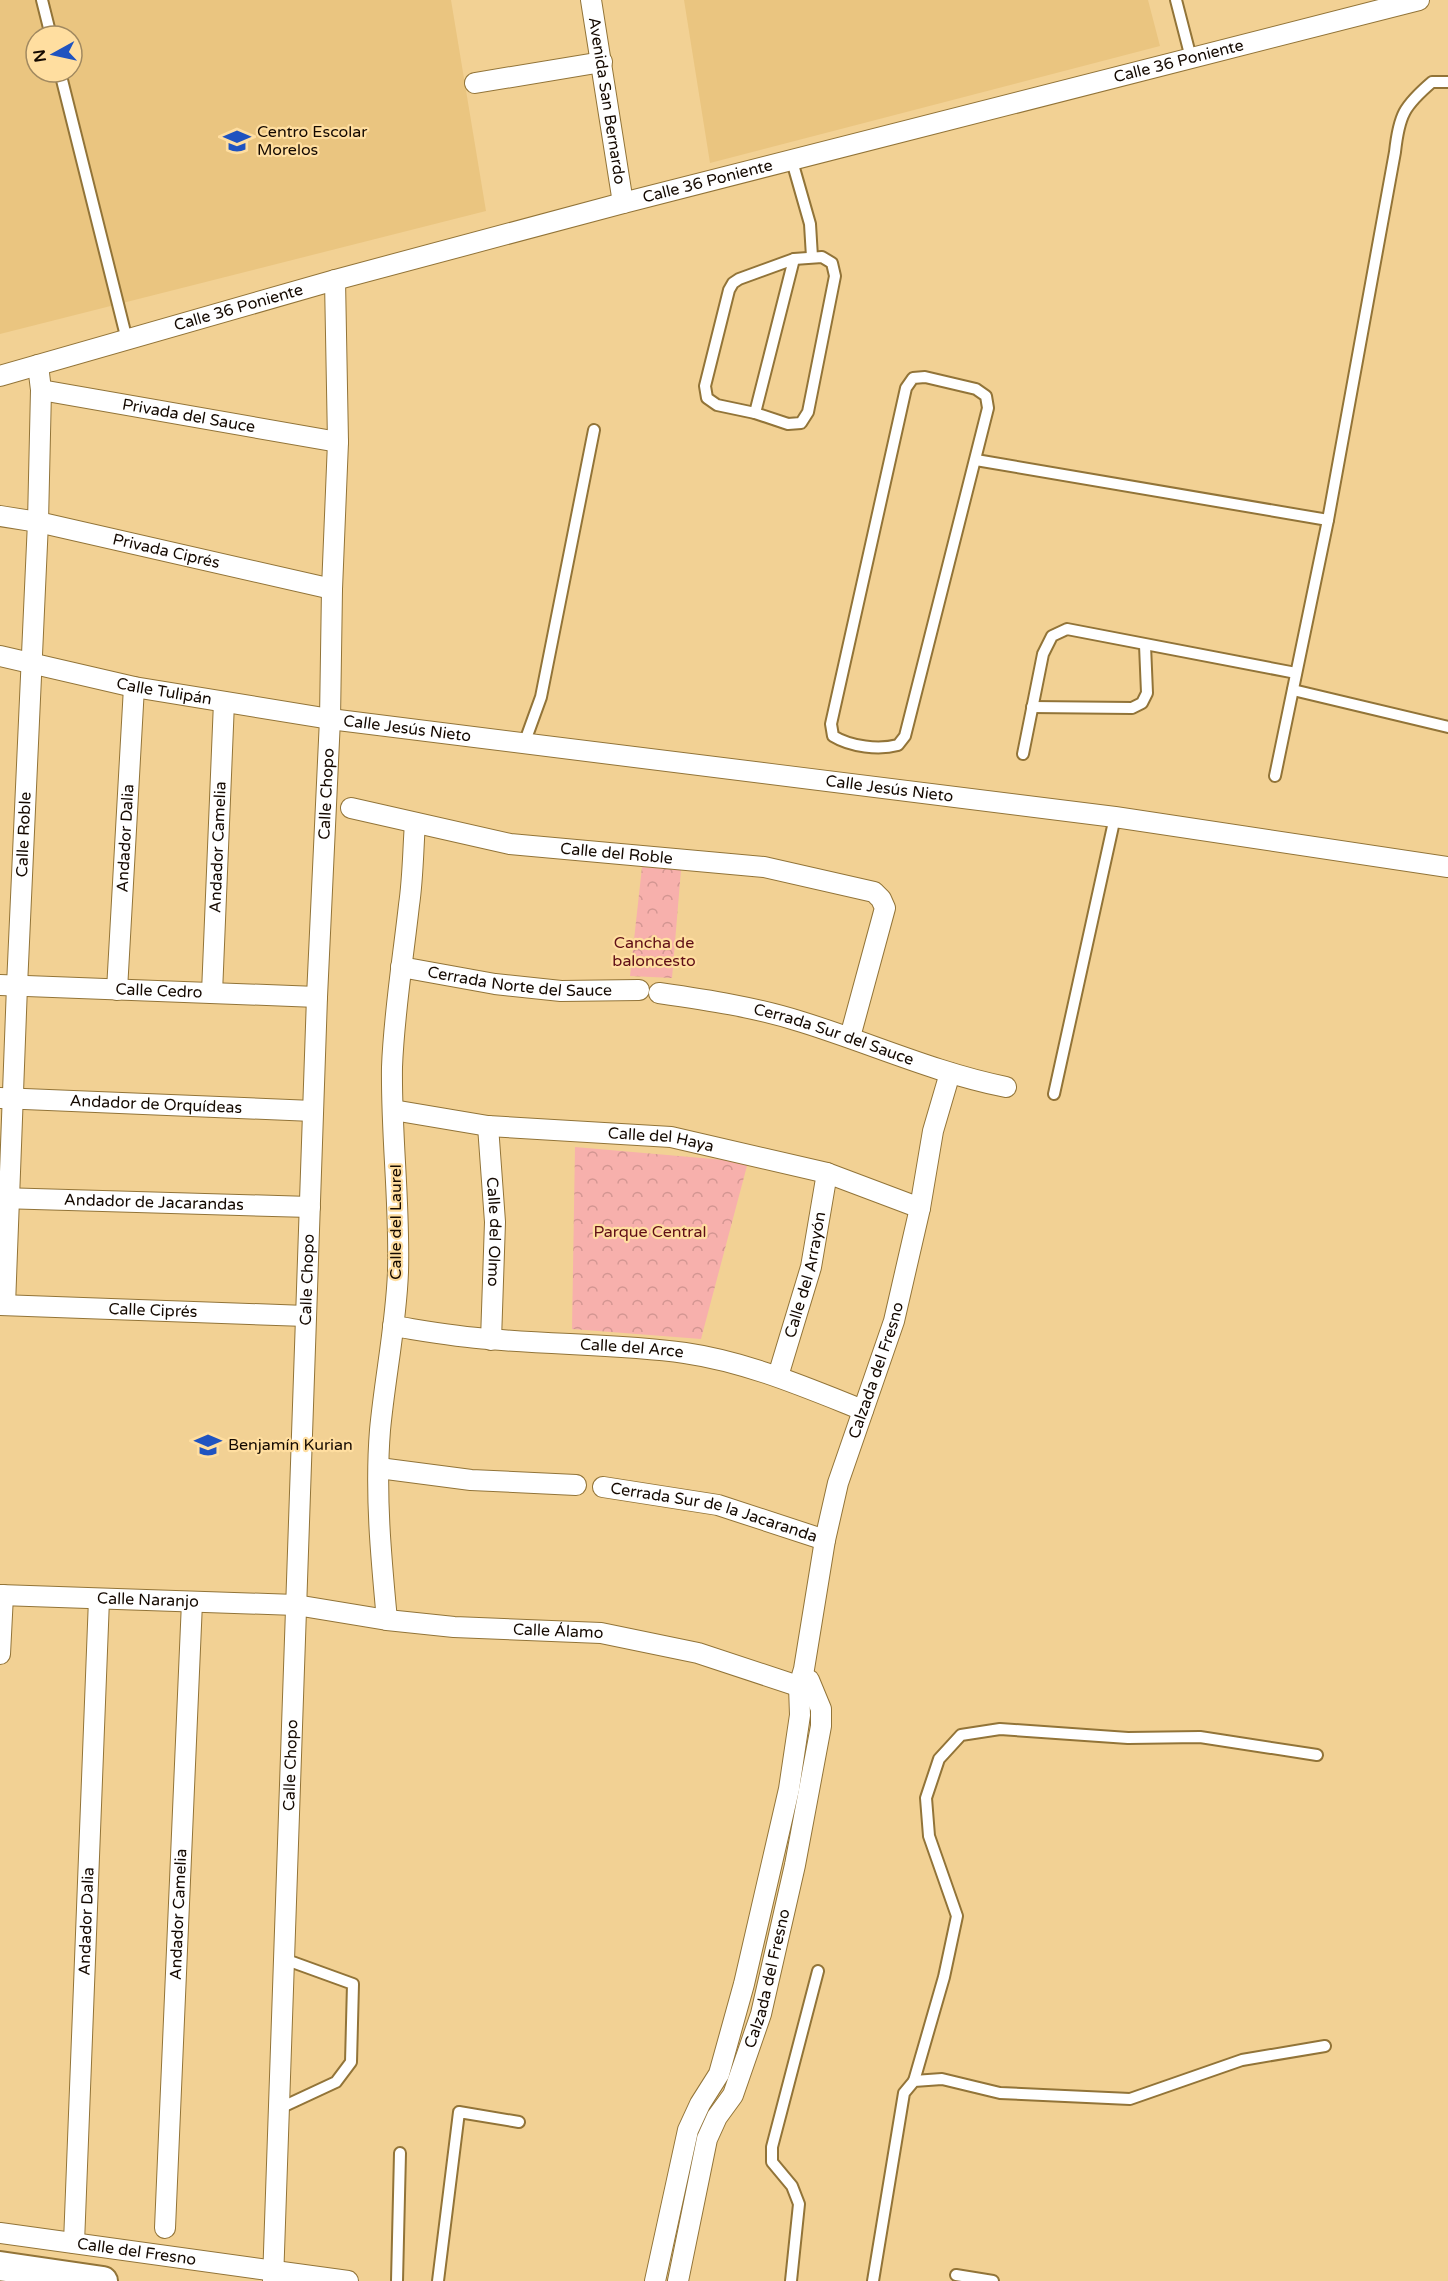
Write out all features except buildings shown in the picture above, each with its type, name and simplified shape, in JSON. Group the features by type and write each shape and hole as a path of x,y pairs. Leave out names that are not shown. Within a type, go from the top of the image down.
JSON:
{"main road":[{"path":"0,2266 104,2281"}],"street":[{"name":"Avenida San Bernardo","path":"591,0 623,202"},
{"name":"Calle 36 Poniente","path":"0,376 335,280 623,202 792,161 1419,0"},
{"path":"476,83 602,62"},
{"name":"Calle Chopo","path":"273,2275 317,997 330,719 338,442 335,280"},
{"name":"Calle Roble","path":"2,1305 8,986 33,663 41,390 38,364"},
{"name":"Privada del Sauce","path":"41,390 338,442"},
{"name":"Privada Ciprés","path":"0,516 38,522 332,589"},
{"name":"Calle Tulipán","path":"0,656 134,687 330,719"},
{"name":"Andador Dalia","path":"117,990 134,687"},
{"name":"Andador Camelia","path":"212,993 224,702"},
{"name":"Calle Jesús Nieto","path":"330,719 1115,818 1448,867"},
{"name":"Calle del Roble","path":"351,808 510,844 764,867 874,892 881,899 885,908 850,1037"},
{"name":"Calle del Laurel","path":"387,1620 381,1553 379,1467 380,1430 398,1273 393,1056 401,967 410,902 415,823"},
{"name":"Cerrada Norte del Sauce","path":"401,967 495,984 550,990 639,990"},
{"name":"Calle Cedro","path":"8,986 317,997"},
{"name":"Cerrada Sur del Sauce","path":"659,993 738,1005 800,1021 950,1073 1006,1087"},
{"name":"Calzada del Fresno","path":"655,2281 678,2172 693,2118 719,2074 744,1984 789,1789 825,1540 838,1483 894,1321 920,1208 933,1131 950,1073"},
{"name":"Andador de Orquídeas","path":"6,1098 313,1111"},
{"name":"Calle del Haya","path":"393,1110 488,1126 671,1137 827,1173 920,1208"},
{"name":"Calle del Olmo","path":"488,1126 495,1222 490,1340"},
{"name":"Calle del Arrayón","path":"778,1376 810,1267 827,1173"},
{"name":"Andador de Jacarandas","path":"4,1198 310,1207"},
{"name":"Calle Ciprés","path":"2,1305 306,1316"},
{"name":"Calle del Arce","path":"393,1326 490,1340 603,1345 685,1353 778,1376 863,1410"},
{"path":"379,1467 471,1480 576,1485"},
{"name":"Cerrada Sur de la Jacaranda","path":"603,1487 718,1505 825,1540"},
{"path":"0,1654 2,1595"},
{"name":"Calle Naranjo","path":"2,1595 296,1605"},
{"name":"Andador Dalia","path":"74,2243 99,1599"},
{"name":"Andador Camelia","path":"165,2228 192,1602"},
{"name":"Calle Álamo","path":"296,1605 387,1620 454,1627 601,1633 698,1653 806,1682"},
{"name":"Calzada del Fresno","path":"678,2281 698,2180 711,2129 717,2116 734,2095 761,2014 795,1865 820,1726 821,1709 806,1682"},
{"path":"693,2118 711,2129"},
{"path":"678,2172 698,2180"},
{"name":"Calle del Fresno","path":"0,2233 273,2275 348,2281"}],"lane":[{"path":"42,0 48,24"},
{"path":"1176,0 1191,58"},
{"path":"1275,776 1328,520 1395,152 1398,124 1411,100 1432,82 1448,82"},
{"path":"63,84 127,340"},
{"path":"792,161 810,224 812,257"},
{"path":"822,257 832,263 835,276 808,412 801,423 788,424 755,413 717,405 707,398 705,386 726,300 733,283 794,259 822,257"},
{"path":"755,413 794,259"},
{"path":"925,377 976,389 986,396 988,408 976,460 905,736 898,745 888,748 844,743 833,736 831,724 906,388 913,378 925,377"},
{"path":"524,744 541,697 594,430"},
{"path":"976,460 1328,520"},
{"path":"1023,754 1044,654 1052,636 1067,629 1296,673"},
{"path":"1032,707 1132,708 1142,703 1147,693 1145,645"},
{"path":"1293,690 1448,727"},
{"path":"1054,1094 1115,818"},
{"path":"873,2281 904,2093 914,2081 944,1977 957,1916 929,1836 926,1798 939,1759 961,1735 1000,1729 1128,1738 1200,1737 1317,1755"},
{"path":"278,2109 336,2082 351,2062 353,1984 284,1959"},
{"path":"791,2281 799,2204 792,2186 772,2162 772,2146 818,1971"},
{"path":"914,2081 942,2079 1000,2093 1130,2099 1242,2060 1325,2046"},
{"path":"438,2281 459,2112 519,2122"},
{"path":"397,2281 400,2153"},
{"path":"956,2275 986,2281"}],"shaded area":[{"name":"Centro Escolar Morelos","path":"0,0 451,0 486,211 0,334"},
{"path":"684,0 1148,0 1160,46 710,163"}],"green space":[{"name":"Cancha de baloncesto","path":"642,867 681,870 672,978 630,976"},
{"name":"Parque Central","path":"575,1147 748,1162 701,1339 572,1329"}],"place":[{"name":"Centro Escolar Morelos","path":"237,141"},
{"name":"Benjamín Kurian","path":"208,1445"}]}
